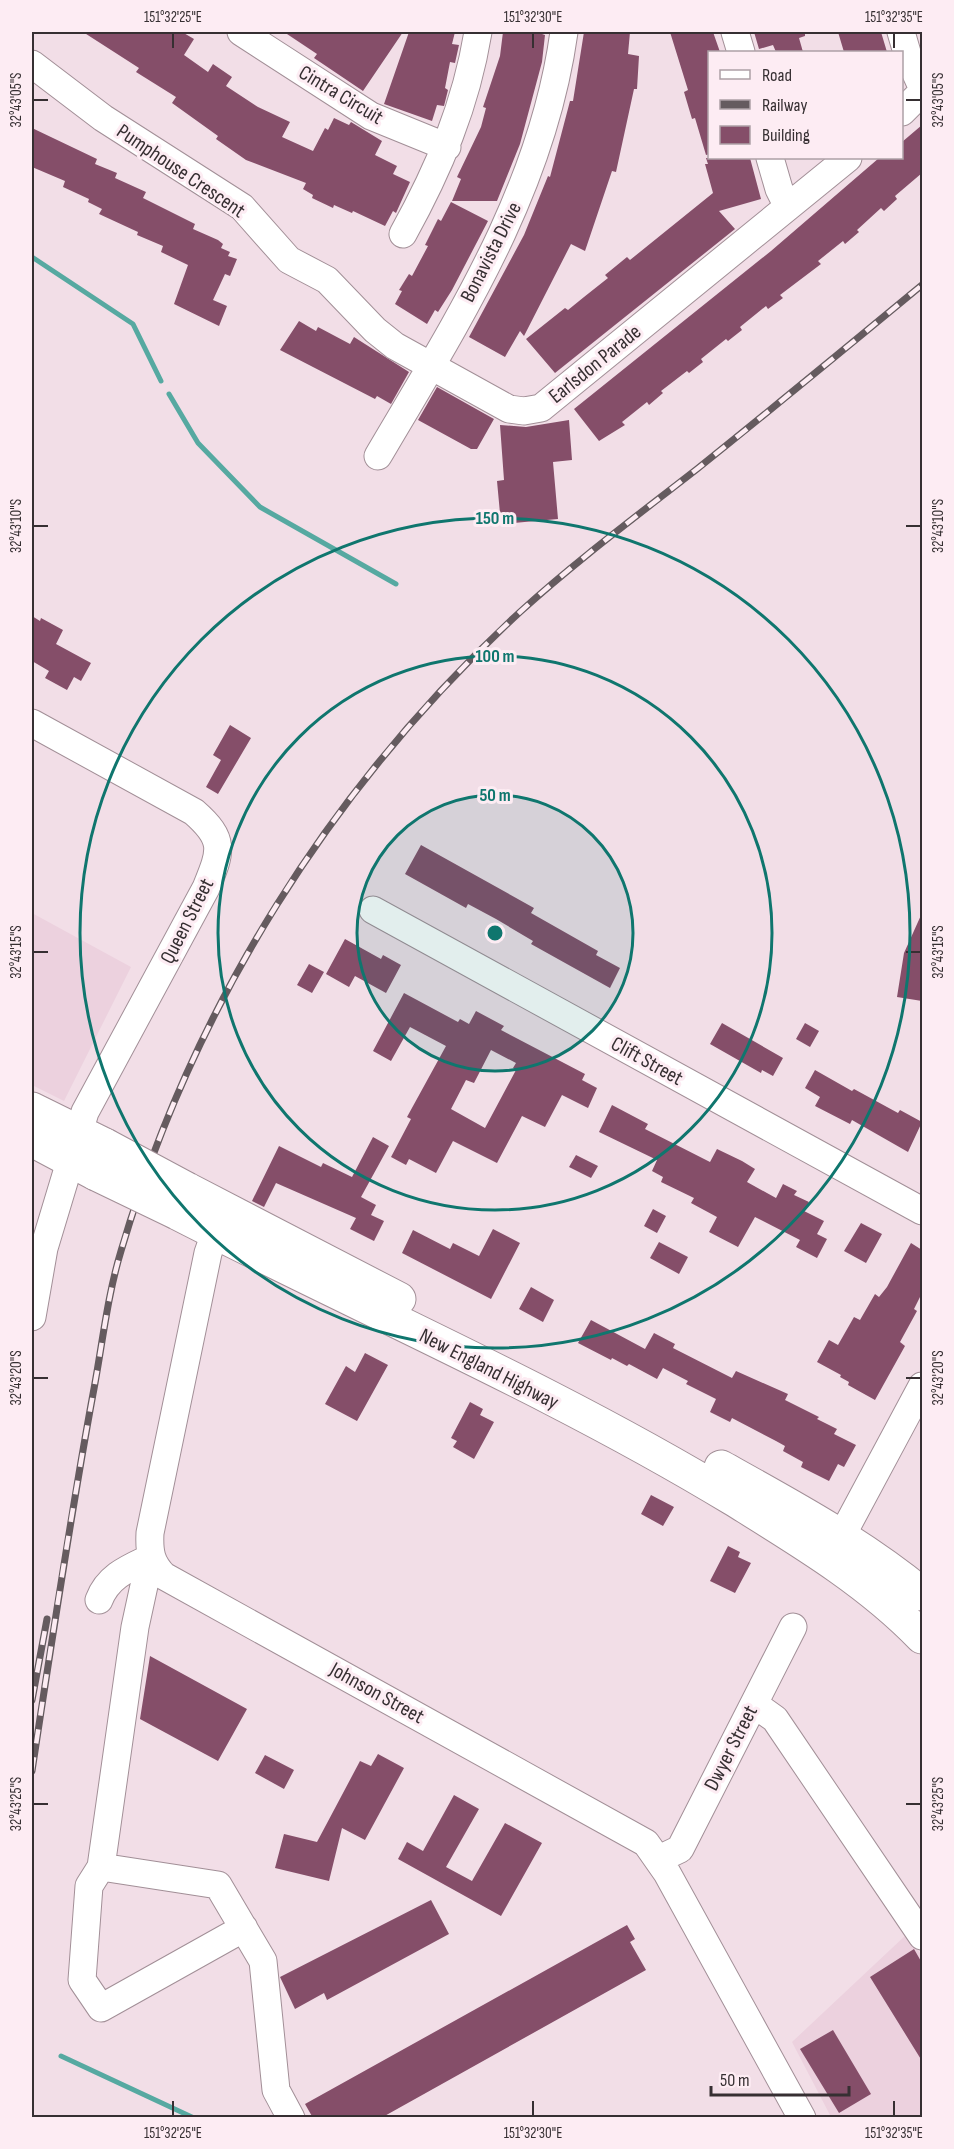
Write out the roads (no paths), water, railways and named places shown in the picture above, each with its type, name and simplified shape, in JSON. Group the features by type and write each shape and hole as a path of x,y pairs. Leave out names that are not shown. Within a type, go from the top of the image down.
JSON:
{"highway":[{"name":"New England Highway","path":"32,1109 88,1153 716,1464 835,1548 922,1637"},
{"name":"New England Highway","path":"32,1140 88,1153"},
{"name":"New England Highway","path":"835,1548 885,1563 922,1594"}],"street":[{"name":"Cintra Circuit","path":"241,32 371,116 447,147"},
{"path":"403,234 447,147 465,98 478,32"},
{"name":"Bonavista Drive","path":"378,456 432,365 506,227 533,164 549,111 564,32"},
{"path":"735,32 741,51"},
{"path":"902,32 922,89 903,111"},
{"name":"Pumphouse Crescent","path":"32,64 103,118 242,207 289,260 327,280"},
{"path":"770,159 779,189 787,205"},
{"name":"Earlsdon Parade","path":"327,280 375,330 395,346 509,409 524,411 541,408 787,205 847,159"},
{"name":"Queen Street","path":"32,723 194,812 214,831 217,841 214,868 206,888 85,1113 88,1153"},
{"name":"Clift Street","path":"373,910 922,1211"},
{"path":"32,1317 44,1248 88,1153"},
{"path":"220,1220 208,1253 152,1522 150,1557 135,1627 101,1867 89,1886 82,1980 101,2008 244,1928"},
{"path":"835,1548 922,1386"},
{"path":"99,1600 108,1582 117,1574 150,1557"},
{"name":"Johnson Street","path":"150,1557 164,1576 646,1843 659,1859 802,2118"},
{"name":"Dwyer Street","path":"659,1859 680,1849 793,1627"},
{"path":"754,1704 776,1719 922,1936"},
{"path":"101,1867 218,1885 263,1960 276,2090 291,2118"}],"waterway":[{"path":"32,257 133,324 161,381"},
{"path":"169,394 198,443 260,507 396,584"},
{"path":"61,2056 194,2118"}],"railway":[{"path":"32,1771 76,1488 116,1268 151,1160 187,1072 229,987 277,904 330,826 388,750 452,679 520,612 585,556 725,446 922,285"},
{"path":"32,1700 47,1619"}]}
